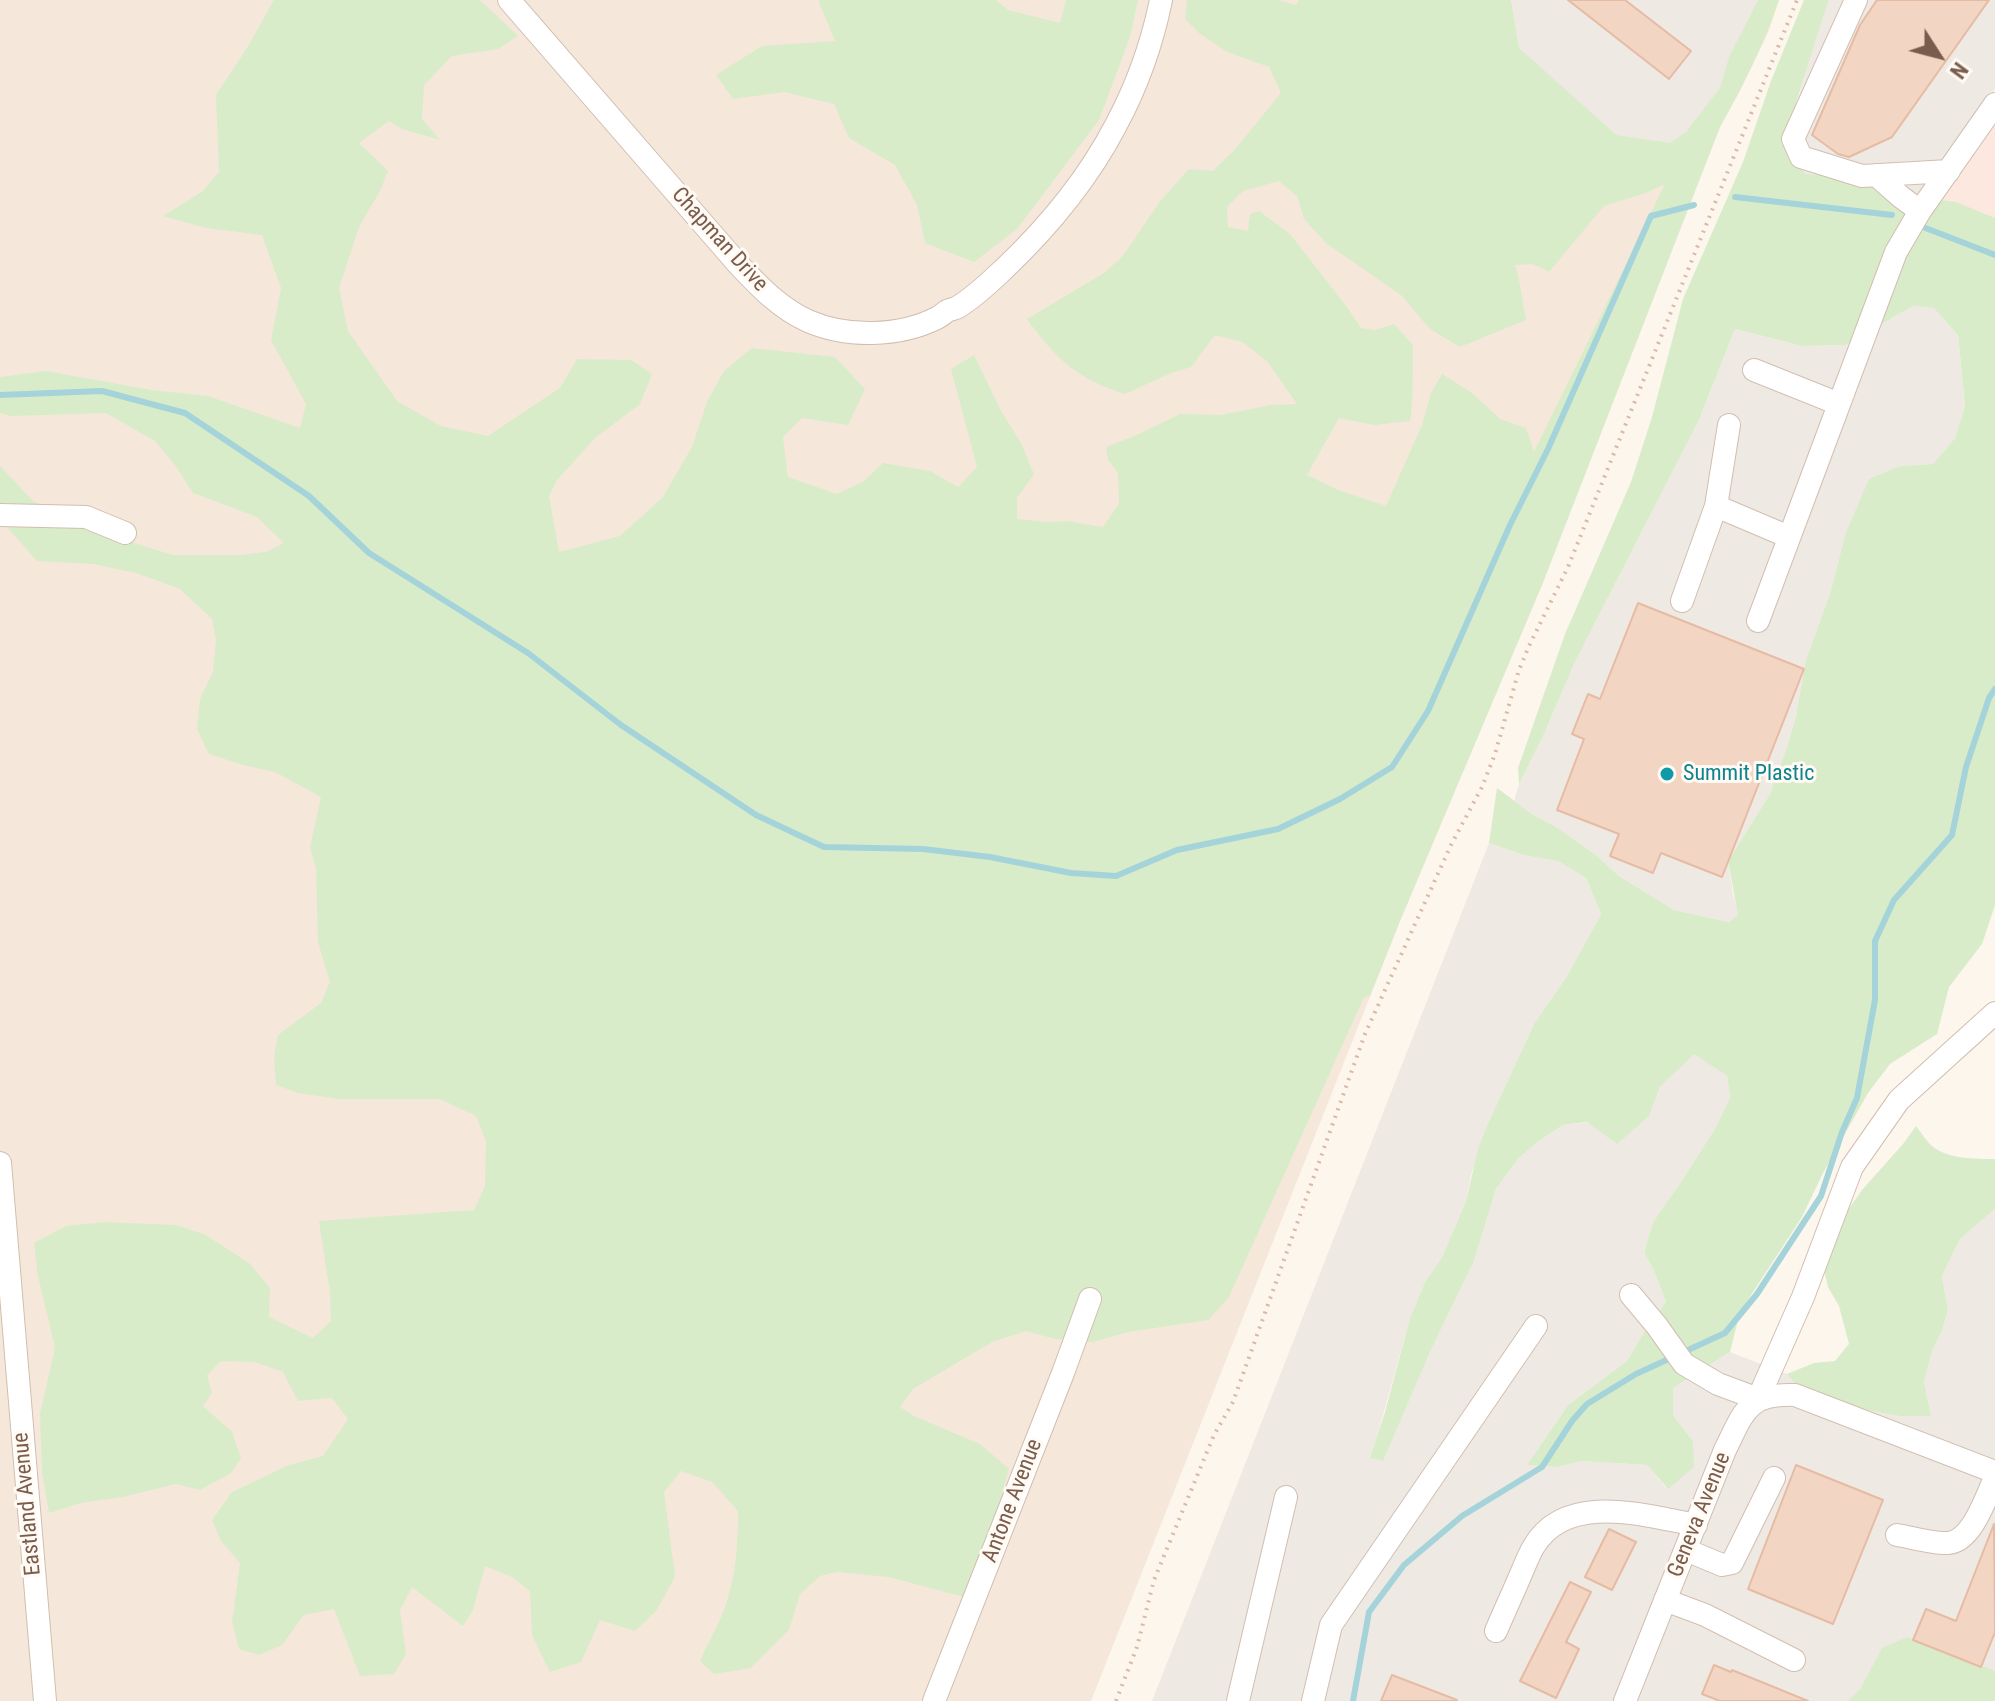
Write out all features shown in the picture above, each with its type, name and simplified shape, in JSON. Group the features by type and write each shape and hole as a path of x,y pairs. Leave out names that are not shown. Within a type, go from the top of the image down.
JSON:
{"street":[{"name":"Chapman Drive","path":"509,0 738,264 770,296 808,321 839,331 884,333 922,324 955,309 980,291 1045,227 1092,167 1115,127 1141,71 1161,0"},
{"path":"1856,0 1793,139 1801,157 1862,176 1949,171"},
{"path":"1758,621 1896,252 1920,211 1992,115"},
{"path":"1876,175 1920,211"},
{"path":"1754,370 1839,404"},
{"path":"1682,601 1716,506 1729,425"},
{"path":"1716,506 1789,537"},
{"path":"0,515 86,517 125,533"},
{"name":"Geneva Avenue","path":"1625,1701 1738,1422 1758,1399 1803,1297 1852,1167 1899,1100 1995,1013"},
{"name":"Eastland Avenue","path":"0,1163 45,1701"},
{"path":"1631,1295 1677,1356 1718,1384 1758,1399 1776,1394 1795,1395 1995,1472"},
{"name":"Antone Avenue","path":"934,1701 1090,1299"},
{"path":"1313,1701 1331,1625 1536,1326"},
{"path":"1686,1550 1722,1565 1732,1563 1774,1478"},
{"path":"1897,1535 1949,1544 1964,1536 1976,1520 1995,1478"},
{"path":"1238,1701 1286,1497"},
{"path":"1496,1631 1534,1546 1544,1532 1563,1520 1597,1511 1618,1511 1696,1525"},
{"path":"1665,1600 1705,1615 1794,1660"}],"path":[{"path":"1116,1701 1137,1647 1154,1580 1214,1435 1233,1402 1365,1034 1451,845 1482,787 1495,754 1519,670 1568,567 1797,0"}],"shaded area":[{"path":"0,0 1511,0 1519,48 1686,132 1758,0 1779,0 1768,33 1720,127 1542,585 1400,921 1091,1701 0,1701"},
{"path":"1511,0 1758,0 1729,57 1720,88 1686,132 1670,143 1616,135 1519,48"},
{"path":"1829,0 1995,0 1995,89 1911,212 1841,176 1805,175 1783,142"},
{"path":"1995,118 1995,218 1936,200"},
{"path":"1913,306 1935,308 1958,335 1965,406 1955,438 1933,464 1900,466 1845,535 1787,747 1770,794 1728,861 1739,915 1729,922 1674,910 1619,876 1596,855 1514,801 1519,784 1575,662 1699,420 1735,329 1802,346 1845,345"},
{"path":"1489,843 1523,855 1558,861 1586,878 1601,914 1567,976 1534,1024 1489,1121 1466,1201 1442,1257 1425,1282 1410,1318 1371,1458 1383,1460 1474,1261 1496,1189 1518,1159 1563,1125 1649,1116 1660,1087 1694,1053 1727,1076 1730,1098 1716,1127 1653,1222 1644,1252 1666,1302 1627,1361 1568,1405 1527,1465 1556,1467 1581,1461 1647,1465 1667,1489 1693,1441 1673,1415 1673,1388 1730,1352 1787,1374 1796,1385 1866,1410 1899,1416 1931,1416 1924,1381 1948,1310 1942,1276 1960,1239 1995,1209 1995,1701 1152,1701"}],"green space":[{"path":"274,0 480,0 518,36 498,49 452,56 424,85 422,119 440,140 402,129 389,121 359,143 388,171 359,227 339,288 348,331 397,401 441,426 488,436 560,388 577,359 631,360 652,374 640,404 595,438 557,480 549,496 559,552 620,536 663,497 692,447 707,402 724,371 752,348 835,357 865,389 848,425 802,418 783,437 788,477 837,494 864,481 883,463 930,471 958,487 977,467 951,369 974,355 1034,474 1017,498 1017,519 1046,522 1068,521 1103,527 1119,504 1118,473 1108,460 1106,447 1180,414 1221,415 1271,405 1297,404 1267,361 1242,342 1215,335 1191,367 1125,394 1093,381 1069,366 1027,319 1104,273 1122,257 1161,200 1189,169 1213,171 1281,93 1269,67 1227,52 1199,33 1185,19 1187,0 1278,0 1296,5 1299,0 1511,0 1519,48 1616,135 1670,143 1686,132 1720,88 1729,57 1758,0 1779,0 1767,33 1720,127 1542,585 1370,996 1364,997 1229,1297 1208,1320 1128,1332 1093,1342 1055,1339 1026,1331 992,1342 913,1389 900,1407 980,1444 1009,1469 989,1538 964,1597 889,1577 837,1572 820,1576 800,1594 789,1630 751,1668 714,1674 700,1661 732,1584 738,1511 712,1482 681,1471 664,1492 675,1576 657,1610 635,1631 600,1620 581,1662 550,1672 532,1635 530,1591 514,1578 485,1566 473,1610 463,1626 412,1587 400,1610 406,1654 394,1674 360,1676 334,1609 304,1615 282,1645 259,1655 239,1649 232,1622 240,1563 221,1541 212,1520 232,1492 289,1465 323,1456 348,1419 332,1398 298,1401 283,1372 255,1362 221,1361 207,1375 212,1393 203,1406 232,1432 241,1458 231,1473 200,1490 176,1484 81,1503 49,1513 42,1472 40,1414 55,1348 38,1276 34,1243 66,1226 105,1222 176,1225 204,1234 249,1263 270,1288 269,1317 313,1338 331,1321 319,1221 474,1210 485,1186 486,1141 476,1116 440,1099 338,1099 298,1093 276,1085 274,1057 278,1035 321,1003 330,982 318,942 316,868 310,847 321,797 275,772 209,754 197,729 200,699 213,672 216,640 212,619 180,589 136,573 93,564 37,561 0,519 0,466 33,501 95,531 173,555 239,555 266,552 284,543 257,517 193,493 155,441 106,413 11,416 0,413 0,377 46,371 151,390 208,396 300,428 306,404 271,340 281,288 262,235 206,228 163,216 203,191 219,172 216,95","holes":["1279,181 1297,196 1304,219 1327,244 1401,295 1430,329 1460,347 1526,320 1515,265 1533,264 1549,272 1604,206 1665,184 1534,452 1526,428 1500,419 1472,393 1442,374 1431,393 1422,425 1386,506 1338,490 1307,475 1339,418 1374,425 1410,421 1413,345 1394,324 1375,330 1361,328 1290,234 1259,211 1250,214 1248,231 1228,227 1227,207 1243,191"]},
{"path":"818,0 996,0 1008,10 1060,23 1066,0 1138,0 1130,37 1099,120 1017,229 974,262 925,243 917,205 895,165 849,138 834,104 784,92 733,99 716,75 762,46 835,41"},
{"path":"1804,0 1829,0 1783,142 1805,174 1841,176 1860,181 1882,193 1956,202 1995,218 1995,905 1982,944 1949,987 1937,1034 1890,1064 1868,1093 1802,1217 1740,1312 1730,1352 1673,1388 1673,1415 1693,1441 1694,1467 1668,1489 1647,1465 1581,1461 1557,1467 1527,1465 1568,1405 1627,1361 1666,1302 1644,1252 1653,1222 1716,1127 1730,1098 1727,1076 1694,1054 1660,1087 1649,1116 1617,1144 1587,1122 1563,1125 1518,1159 1496,1189 1474,1261 1383,1461 1370,1458 1410,1318 1425,1282 1442,1257 1466,1201 1478,1149 1489,1121 1534,1024 1567,976 1601,914 1586,878 1558,861 1523,855 1489,843 1497,788 1596,855 1619,876 1674,910 1729,922 1738,915 1728,861 1770,794 1796,716 1806,661 1830,594 1845,535 1869,479 1900,466 1933,464 1955,438 1965,406 1958,335 1934,308 1913,306 1845,345 1802,346 1735,329 1699,420 1575,662 1519,784 1518,768 1565,634 1631,482 1652,417 1683,299 1743,162"},
{"path":"1916,1126 1930,1144 1946,1154 1995,1159 1995,1209 1960,1239 1942,1276 1948,1310 1924,1381 1931,1416 1899,1416 1866,1410 1821,1395 1796,1385 1787,1374 1814,1363 1835,1361 1849,1344 1839,1306 1828,1287 1823,1266 1843,1217"},
{"path":"1907,1637 1995,1671 1995,1701 1848,1701 1861,1688 1882,1648"}],"building":[{"path":"1568,0 1625,0 1691,51 1669,79"},
{"path":"1877,0 1989,0 1892,137 1849,157 1838,154 1812,135 1860,25"},
{"name":"Summit Plastic","path":"1638,603 1804,669 1722,877 1661,853 1653,873 1610,856 1619,834 1557,810 1584,739 1572,734 1588,694 1600,699"},
{"path":"1796,1465 1883,1500 1833,1624 1748,1589"},
{"path":"1994,1524 1995,1632 1981,1667 1913,1640 1926,1609 1956,1621"},
{"path":"1609,1529 1636,1542 1612,1590 1585,1577"},
{"path":"1570,1582 1591,1592 1566,1642 1579,1649 1556,1698 1520,1681"},
{"path":"1714,1665 1808,1701 1720,1701 1702,1694"},
{"path":"1392,1675 1457,1700 1381,1701"}],"waterway":[{"path":"1735,197 1892,215"},
{"path":"0,395 102,391 185,413 309,496 369,553 528,653 621,725 756,815 824,847 923,849 990,857 1071,873 1116,876 1177,850 1278,829 1340,799 1392,767 1428,711 1651,216 1694,205"},
{"path":"1923,227 1995,255"},
{"path":"1353,1701 1369,1612 1404,1565 1462,1516 1542,1467 1587,1404 1636,1374 1725,1333 1757,1294 1821,1196 1857,1098 1875,1000 1875,941 1894,900 1952,835 1966,767 1989,698 1995,689"}],"place":[{"name":"Summit Plastic","path":"1667,774"}]}
